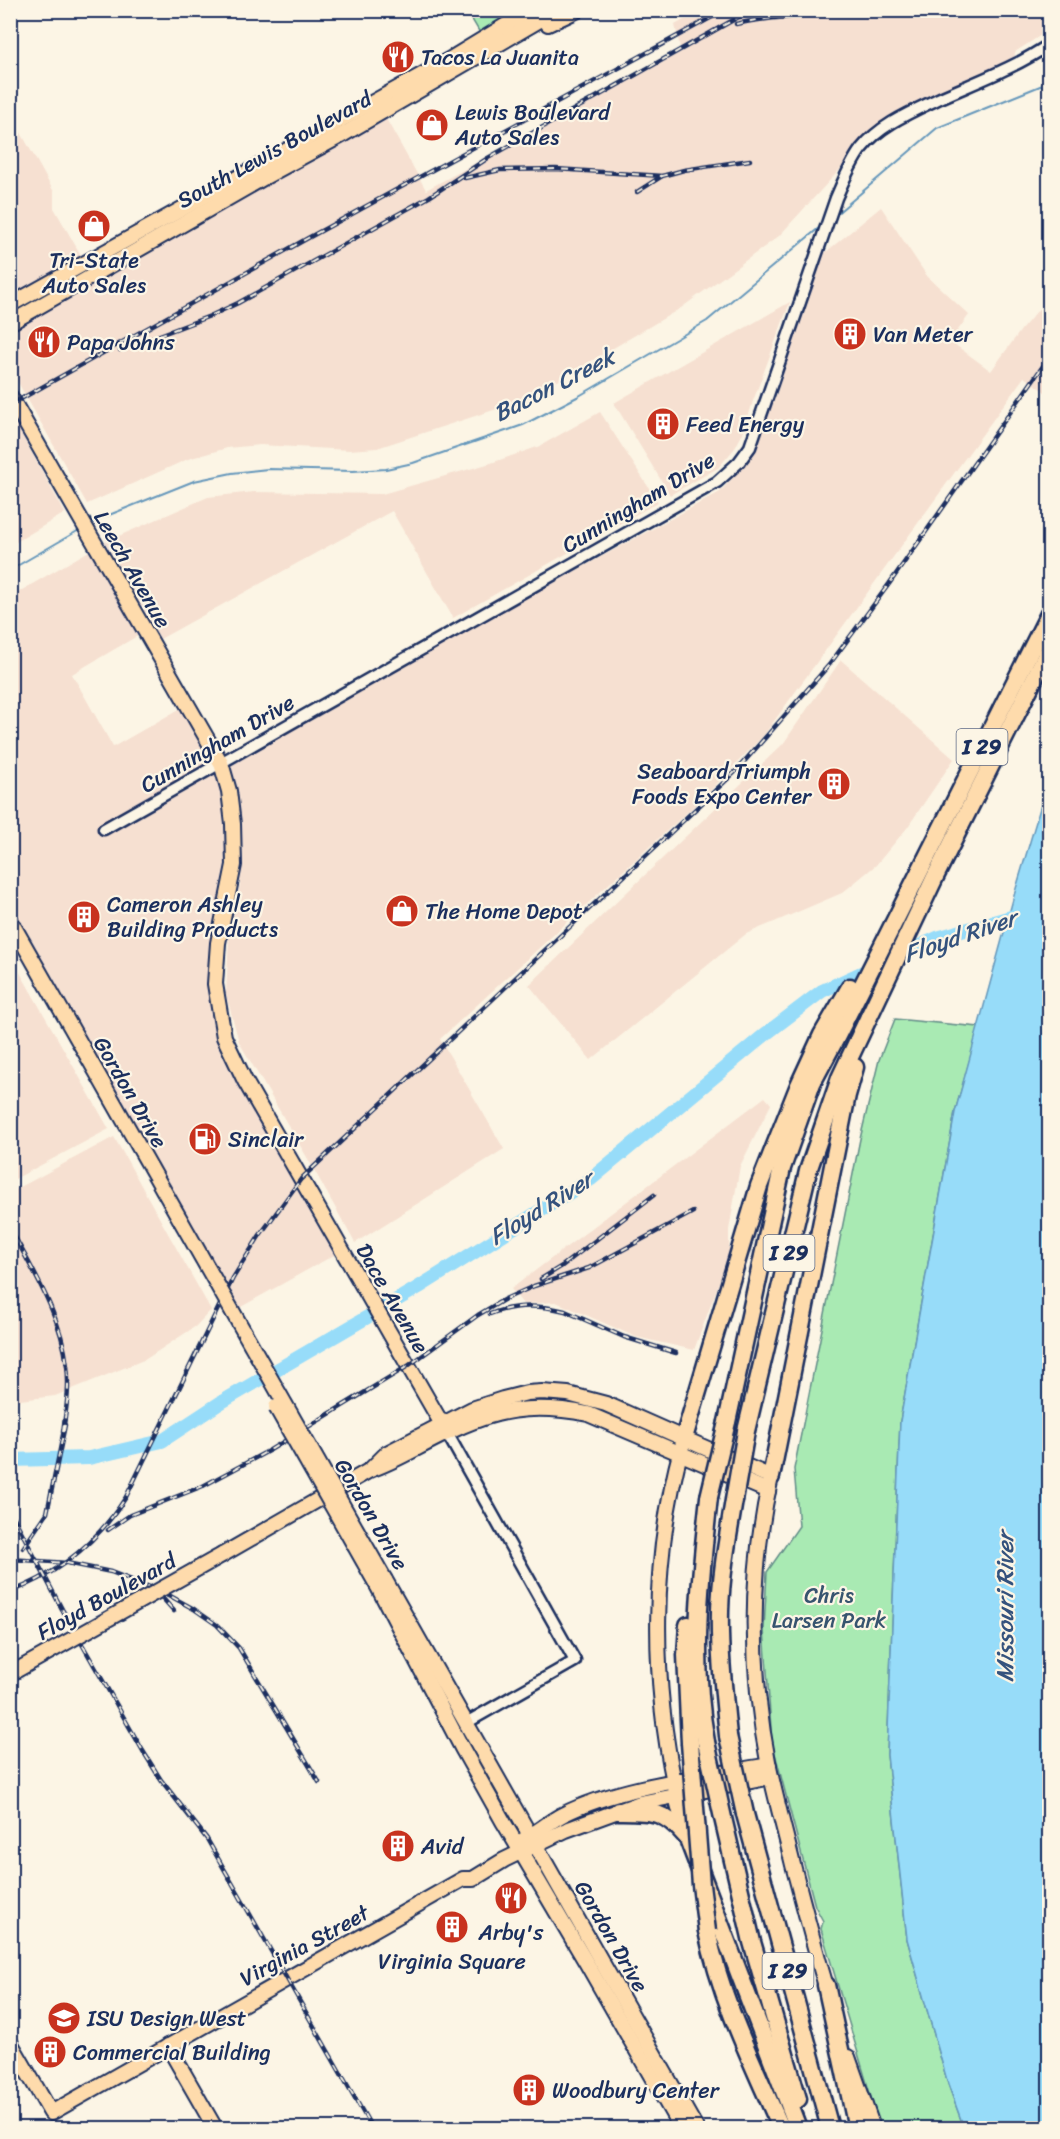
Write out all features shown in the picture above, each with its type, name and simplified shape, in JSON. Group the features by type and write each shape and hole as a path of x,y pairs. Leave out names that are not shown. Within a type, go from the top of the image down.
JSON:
{"highway":[{"name":"I 29","path":"807,2128 752,1942 723,1818 698,1742 686,1655 690,1599 701,1572 709,1497 782,1168 805,1084 822,1035 861,969 882,946 1050,612"},
{"name":"I 29","path":"830,2128 745,1814 728,1736 721,1658 720,1611 723,1571 746,1431 808,1171 891,970 1050,647"},
{"path":"769,1484 846,1078"},
{"path":"682,1446 759,1186 805,1084"},
{"path":"698,1742 701,1885 712,1958 730,2011 781,2128"},
{"path":"675,1789 688,1839 798,2128"},
{"path":"618,1811 659,1813 675,1824 688,1839"},
{"path":"826,1985 857,2128"}],"main road":[{"name":"South Lewis Boulevard","path":"10,305 452,58 531,10"},
{"name":"South Lewis Boulevard","path":"10,323 557,10"},
{"path":"478,57 578,10"},
{"name":"Leech Avenue","path":"10,396 221,763 229,791 234,865 218,943"},
{"name":"Gordon Drive","path":"10,920 381,1582 462,1748 681,2128"},
{"name":"Gordon Drive","path":"10,938 381,1582 516,1808 696,2128"},
{"name":"Dace Avenue","path":"218,943 215,984 224,1037 245,1081 444,1428"},
{"name":"Floyd Boulevard","path":"10,1674 370,1470 394,1462 472,1409 503,1399 527,1393 558,1393 584,1397 606,1404 682,1446 769,1484"},
{"path":"675,1789 662,1714 659,1661 660,1585 668,1513 682,1446"},
{"path":"769,1484 761,1525 754,1609 758,1691 770,1771 826,1985 873,2128"},
{"path":"516,1808 528,1819 542,1820 611,1797 675,1789 770,1771"},
{"path":"534,1840 675,1789"},
{"path":"534,1840 561,1815"},
{"name":"Virginia Street","path":"10,2042 51,2113 463,1880 469,1870 534,1840"},
{"path":"168,2046 215,2128"}],"street":[{"name":"Cunningham Drive","path":"104,829 717,482 739,462 750,447 836,198 849,168 861,149 896,120 1014,65 1050,44"},
{"name":"Dace Avenue","path":"444,1428 575,1661 466,1723"}],"shaded area":[{"path":"699,11 1049,11 1049,30 1015,52 1014,62 876,130 779,236 681,308 539,392 506,406 377,448 349,450 260,445 227,448 188,459 87,504 11,370 10,330 385,117 426,190 681,52 675,25"},
{"path":"10,113 54,192 54,208 82,257 11,297"},
{"path":"881,207 927,276 969,315 950,341 991,371 1049,297 1049,395 1024,377 764,735 706,795 440,1039 504,1149 355,1243 239,1042 226,994 229,937 240,885 239,809 223,763 720,492 750,459 775,398 821,256"},
{"path":"790,302 744,431 735,448 718,468 670,495 614,403"},
{"path":"600,412 658,502 453,618 392,511 160,639 105,542 208,497 254,492 382,494 491,463 540,446"},
{"path":"11,415 65,513 10,545"},
{"path":"89,551 139,635 72,674 113,747 183,707 206,745 220,775 227,816 228,861 210,971 213,1016 229,1060 336,1254 239,1308 128,1117 11,906 10,597"},
{"path":"841,660 954,759 907,828 876,865 842,893 746,934 591,1060 529,985 783,744"},
{"path":"10,955 109,1129 11,1181 10,1181"},
{"path":"765,1097 771,1104 740,1166 729,1230 729,1256 694,1350 636,1337 556,1302 523,1304 511,1289"},
{"path":"114,1137 211,1310 196,1326 146,1359 55,1396 11,1401 11,1192"}],"green space":[{"path":"467,11 514,11 480,33"},
{"name":"Chris Larsen Park","path":"895,1019 979,1027 955,1112 900,1421 887,1755 907,1939 948,2084 964,2128 883,2128 877,2117 821,1929 823,1921 815,1906 772,1742 764,1629 767,1572 799,1526 794,1469 860,1139 879,1060"}],"water":[{"name":"Missouri River","path":"1049,778 1049,2128 964,2128 948,2084 907,1939 887,1755 900,1421 955,1112 1015,892"}],"waterway":[{"name":"Bacon Creek","path":"834,216 937,128 1050,82"},
{"name":"Bacon Creek","path":"88,525 194,481 232,473 268,469 353,471 386,469 413,463 523,425 579,396 707,321 820,227"},
{"name":"Bacon Creek","path":"10,570 81,529"},
{"name":"Floyd River","path":"10,1460 89,1458 162,1441 220,1403 419,1287 591,1179 767,1033 822,991 937,938 1050,906"}],"railway":[{"path":"10,405 308,238 725,10"},
{"path":"120,350 238,303 429,197 488,158 751,10"},
{"path":"736,24 848,10"},
{"path":"465,178 500,170 556,169 662,176 684,170 750,160"},
{"path":"637,192 662,176"},
{"path":"10,1592 28,1585 61,1566 90,1542 115,1513 126,1497 233,1278 260,1235 301,1179 735,772 829,665 1050,356"},
{"path":"541,1279 562,1266 654,1195"},
{"path":"108,1530 130,1515 203,1486 270,1450 408,1366 478,1315 505,1299 534,1286 589,1268 693,1212"},
{"path":"10,1228 53,1312 64,1348 68,1382 63,1432"},
{"path":"490,1314 518,1307 556,1309 624,1337 676,1353"},
{"path":"23,1548 47,1513 65,1425"},
{"path":"10,1510 62,1609 143,1751 161,1780 207,1839 372,2128"},
{"path":"10,1559 67,1563 111,1572 163,1592 217,1625 239,1648 319,1782"},
{"path":"158,1593 174,1611"}],"place":[{"name":"Tacos La Juanita","path":"398,57"},
{"name":"Lewis Boulevard Auto Sales","path":"432,125"},
{"name":"Tri-State Auto Sales","path":"94,226"},
{"name":"Van Meter","path":"850,334"},
{"name":"Papa Johns","path":"44,342"},
{"name":"Feed Energy","path":"663,424"},
{"name":"Seaboard Triumph Foods Expo Center","path":"834,784"},
{"name":"The Home Depot","path":"402,911"},
{"name":"Cameron Ashley Building Products","path":"84,917"},
{"name":"Sinclair","path":"205,1139"},
{"name":"Avid","path":"398,1846"},
{"name":"Arby's","path":"511,1898"},
{"name":"Virginia Square","path":"452,1927"},
{"name":"ISU Design West","path":"64,2018"},
{"name":"Commercial Building","path":"50,2052"},
{"name":"Woodbury Center","path":"529,2090"}]}
